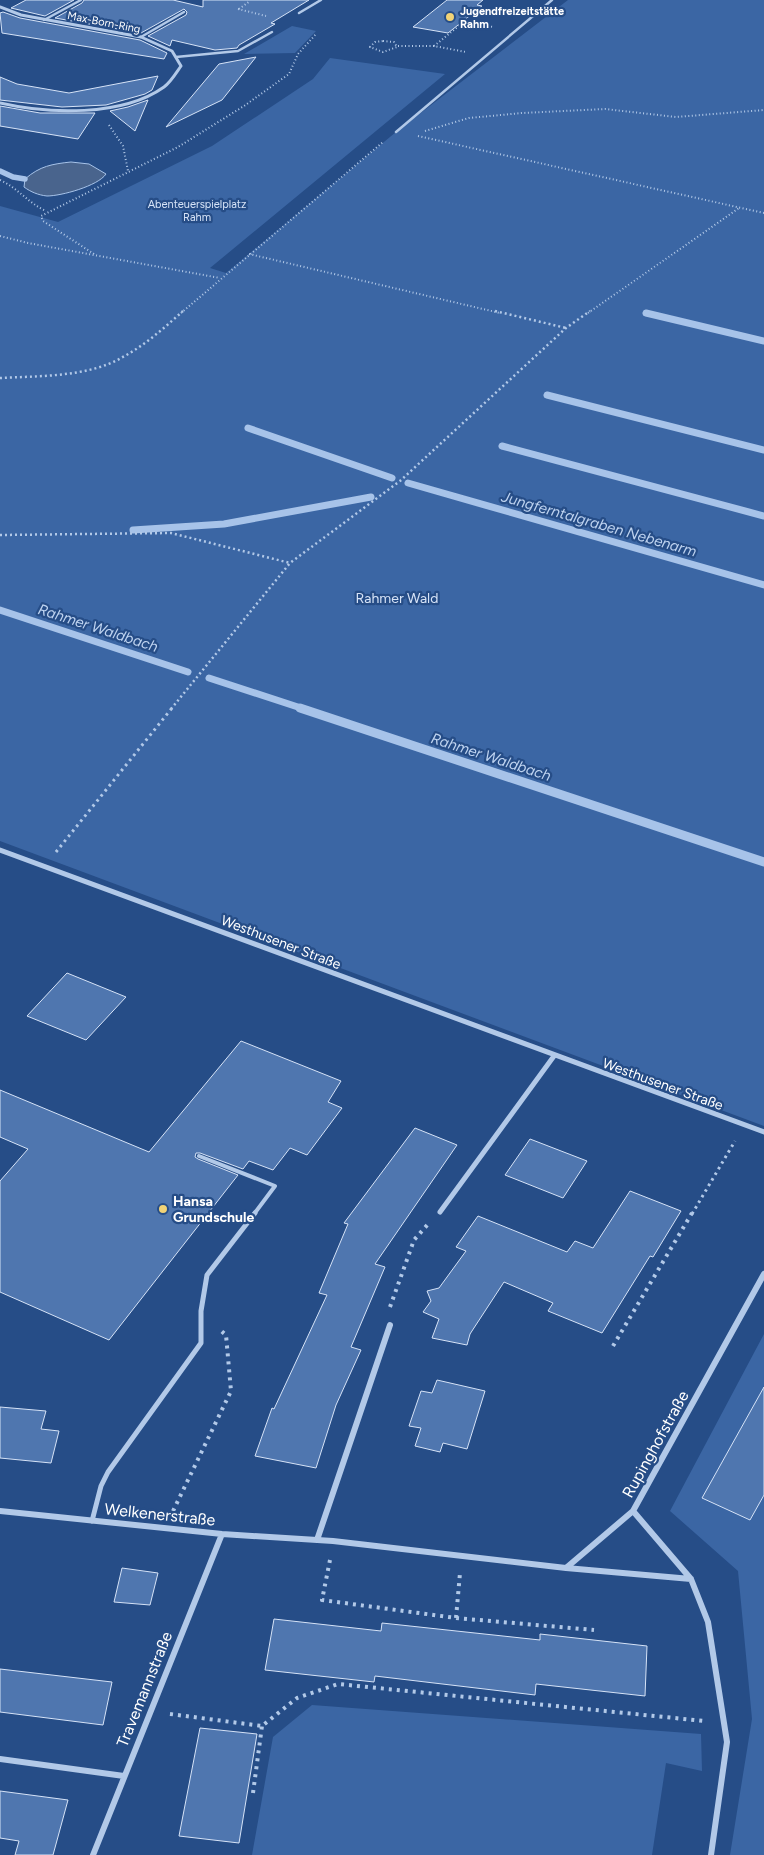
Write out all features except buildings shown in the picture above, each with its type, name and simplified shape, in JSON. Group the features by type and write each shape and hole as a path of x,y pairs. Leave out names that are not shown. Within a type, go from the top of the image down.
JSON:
{"street":[{"name":"Max-Born-Ring","path":"0,7 12,13 141,38 172,50 176,57"},
{"path":"0,103 16,108 92,109 137,100 165,86 181,66 176,57"},
{"name":"Westhusener Straße","path":"0,850 764,1132"},
{"path":"440,1212 554,1056"},
{"name":"Rupinghofstraße","path":"711,1855 727,1742 708,1622 691,1579 633,1511 764,1274"},
{"path":"318,1540 390,1325"},
{"name":"Welkenerstraße","path":"0,1511 222,1534 333,1541 566,1568 691,1579"},
{"path":"566,1568 633,1511"},
{"name":"Travemannstraße","path":"93,1855 222,1534"},
{"path":"0,1759 124,1776"}],"lane":[{"path":"44,20 81,0"},
{"path":"298,13 321,0"},
{"path":"396,132 552,0"},
{"path":"141,38 184,12"},
{"path":"176,57 238,51 272,32"},
{"path":"92,1521 101,1486 108,1472 201,1343 201,1311 207,1274 275,1186 200,1156"}],"path":[{"path":"251,0 238,9 254,13"},
{"path":"434,46 468,22 516,31"},
{"path":"94,254 43,221 41,216 46,211 178,147 244,106 289,74 298,54 316,34"},
{"path":"398,46 396,49 388,51 378,51 370,47 375,42 391,41 398,46 434,46 486,56"},
{"path":"92,109 116,131 121,139 128,162 128,171"},
{"path":"0,378 51,375 86,370 120,359 155,336 248,254 396,132 422,132 469,118 522,113 606,109 676,118 764,110"},
{"path":"396,132 764,213"},
{"path":"0,180 15,187 36,208 46,211"},
{"path":"45,866 290,563 400,481 566,328 740,208"},
{"path":"0,236 28,243 220,278"},
{"path":"248,254 566,328"},
{"path":"0,535 171,533 290,563"},
{"path":"613,1346 744,1125"},
{"path":"390,1325 389,1310 414,1240 440,1212"},
{"path":"165,1528 231,1391 226,1335 201,1311"},
{"path":"333,1541 322,1600 456,1618 594,1630"},
{"path":"456,1618 461,1556"},
{"path":"253,1793 262,1726 298,1698 338,1684 725,1724"},
{"path":"150,1711 262,1726"}],"green space":[{"name":"Rahmer Wald","path":"568,0 764,0 764,1126 0,841 0,206 58,222 212,146 313,79 330,58 445,74 210,268 226,273 396,132"},
{"path":"292,26 316,31 295,53 244,54"},
{"path":"764,1334 764,1855 730,1855 752,1719 738,1571 670,1511"},
{"path":"312,1705 701,1734 702,1771 666,1763 652,1855 252,1855 273,1737"}],"shaded area":[{"path":"71,162 89,164 106,174 88,186 53,196 38,194 24,187 25,179 41,168"}],"waterway":[{"path":"0,171 13,177 25,179"},
{"name":"Jungferntalgraben Nebenarm","path":"646,313 764,341"},
{"name":"Jungferntalgraben Nebenarm","path":"547,395 764,450"},
{"name":"Jungferntalgraben Nebenarm","path":"248,428 392,478"},
{"name":"Jungferntalgraben Nebenarm","path":"502,446 764,516"},
{"name":"Jungferntalgraben Nebenarm","path":"408,483 764,585"},
{"name":"Jungferntalgraben Nebenarm","path":"133,530 224,524 371,497"},
{"name":"Rahmer Waldbach","path":"0,610 188,672"},
{"name":"Rahmer Waldbach","path":"209,678 304,709"},
{"name":"Rahmer Waldbach","path":"300,708 764,862"}],"place":[{"name":"Jugendfreizeitstätte Rahm","path":"450,17"},
{"name":"Hansa Grundschule","path":"163,1209"}],"park label":[{"name":"Abenteuerspielplatz Rahm","path":"197,210"}]}
